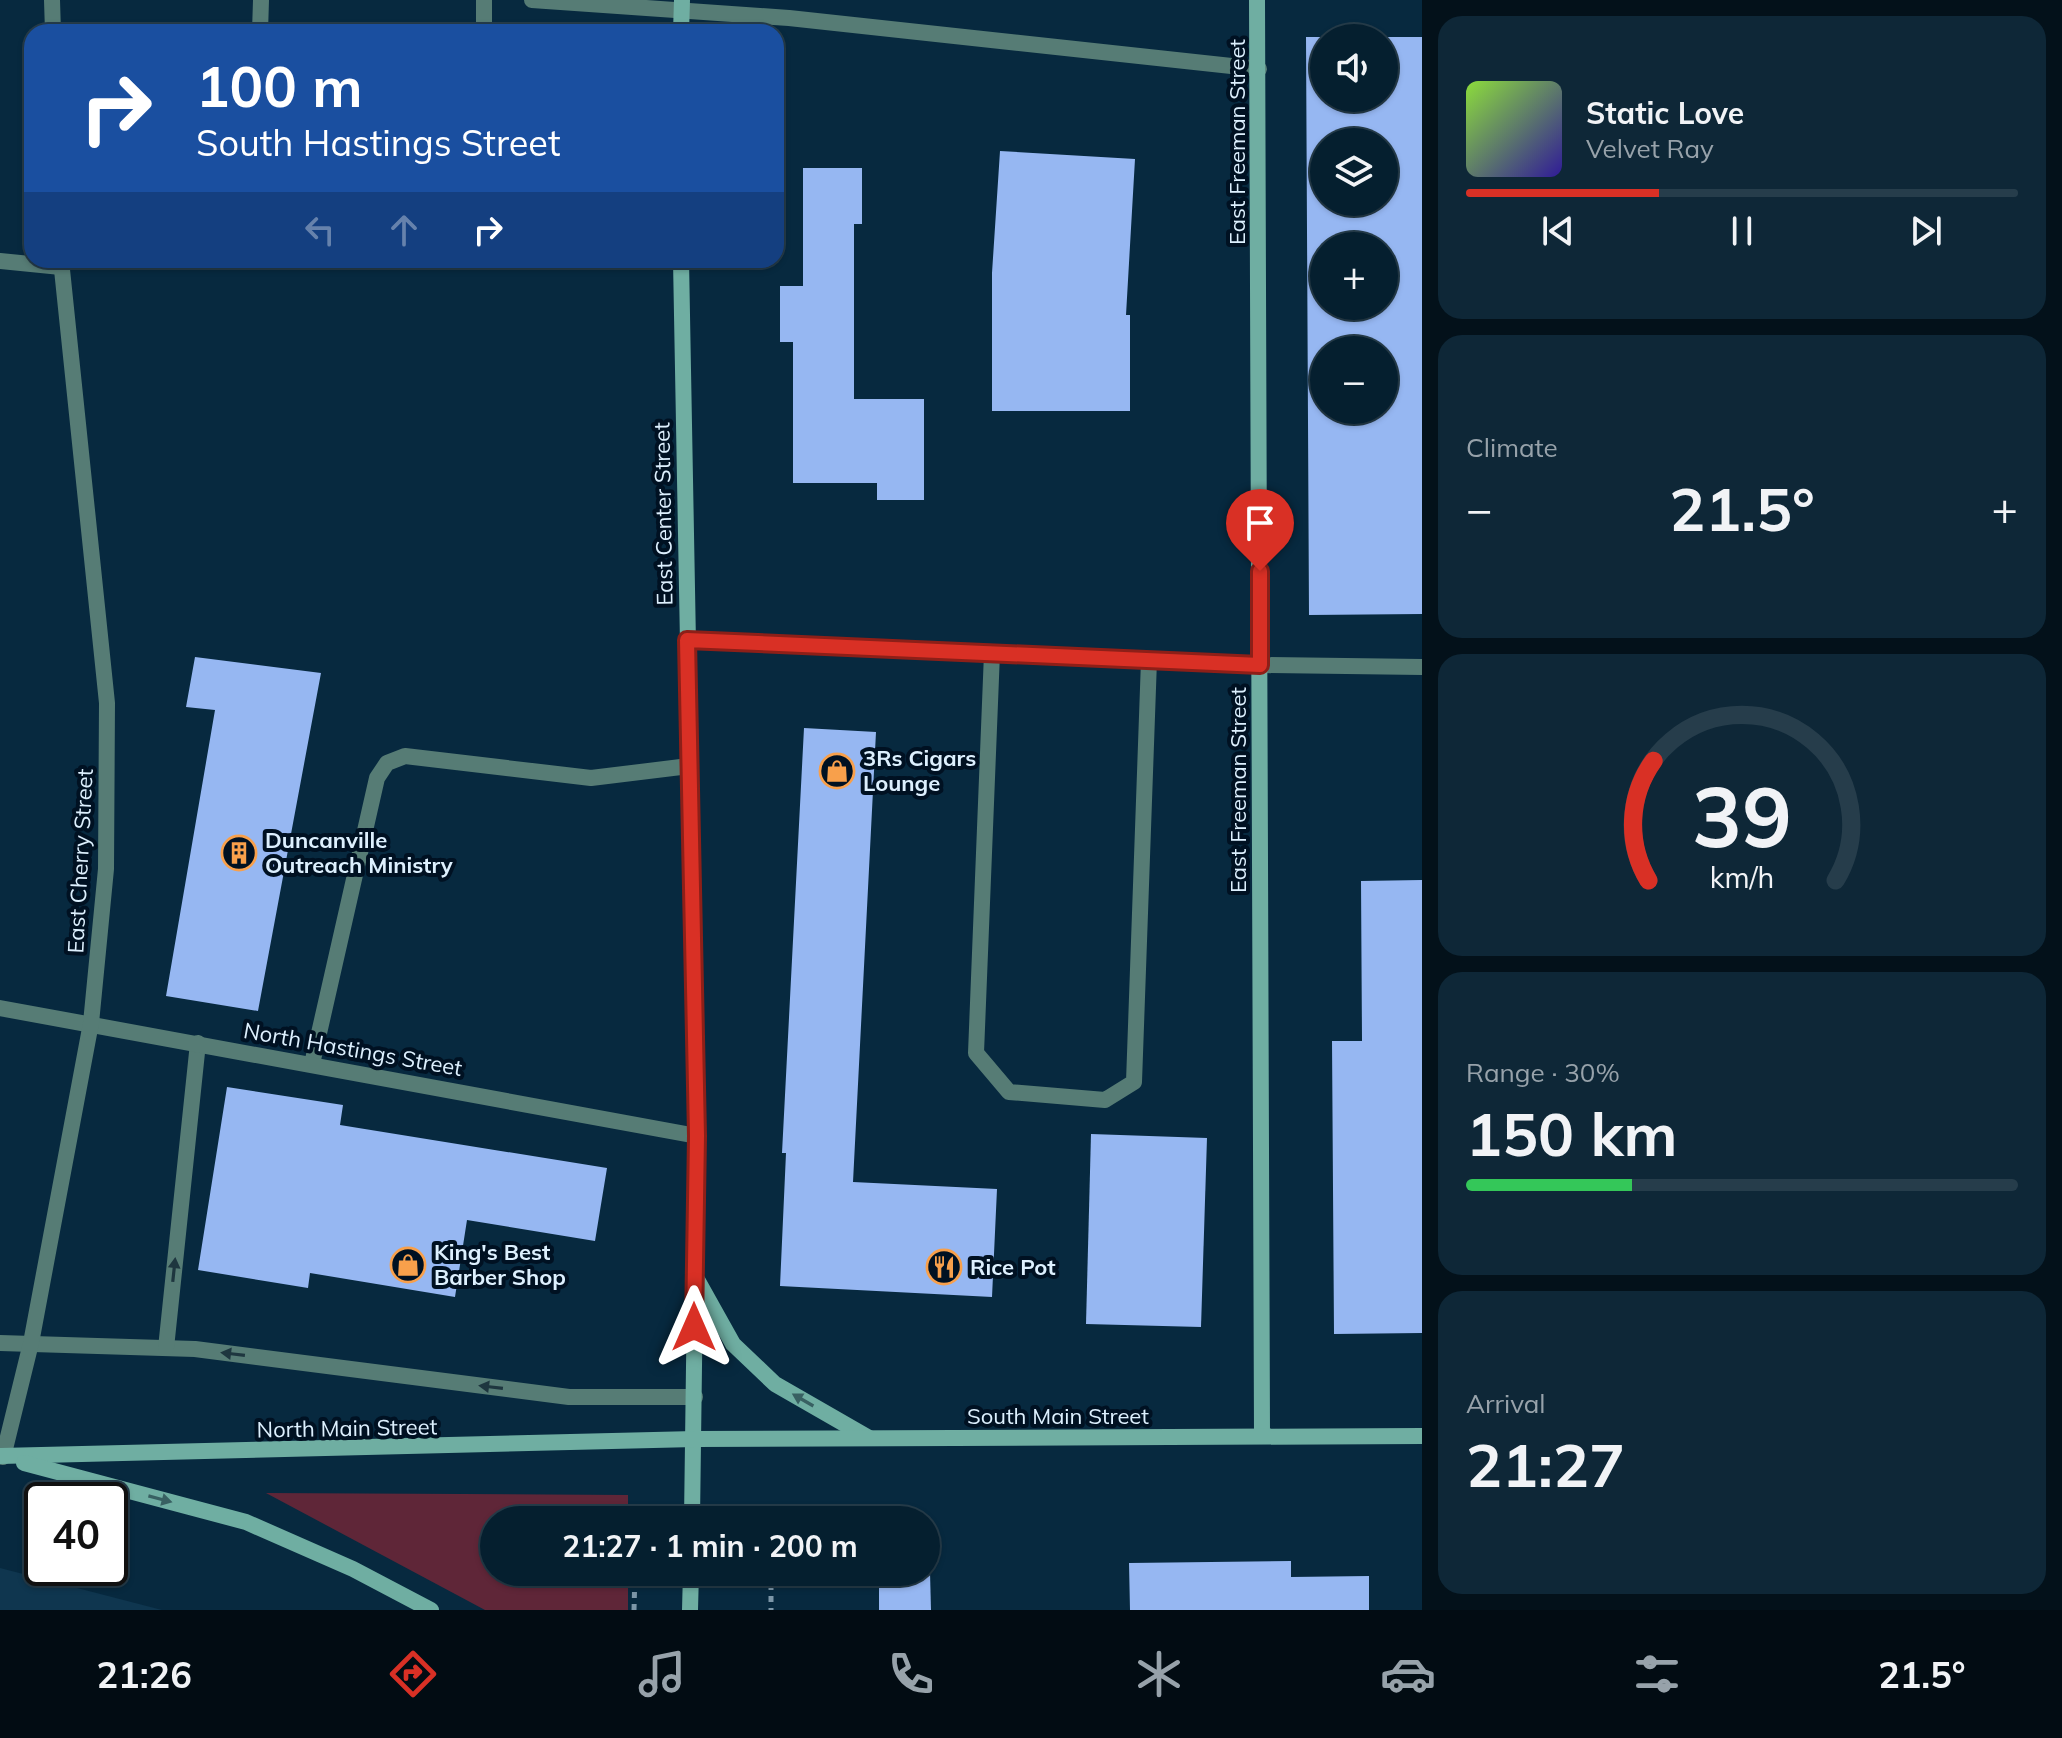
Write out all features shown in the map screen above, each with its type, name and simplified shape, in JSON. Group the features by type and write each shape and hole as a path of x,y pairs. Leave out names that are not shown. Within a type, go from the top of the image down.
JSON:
{"street":[{"path":"52,0 53,24"},
{"path":"260,24 261,0"},
{"path":"484,0 484,24"},
{"path":"532,0 682,6 1259,69"},
{"name":"East Freeman Street","path":"1257,0 1262,1436"},
{"path":"0,261 24,262"},
{"name":"East Cherry Street","path":"2,1457 31,1343 91,1023 106,869 107,703 61,268"},
{"name":"East Center Street","path":"681,268 697,1136 693,1506"},
{"path":"687,640 1260,665 1422,667"},
{"path":"992,653 976,1053 1009,1092 1105,1100 1134,1082 1149,660"},
{"path":"312,1064 377,778 387,763 405,756 591,778 689,766"},
{"name":"North Hastings Street","path":"0,1008 697,1136"},
{"path":"166,1348 198,1043"},
{"path":"694,1274 733,1344 775,1384 871,1439"},
{"path":"0,1343 166,1348 569,1397 695,1397"},
{"name":"South Main Street","path":"695,1439 1422,1436"},
{"name":"North Main Street","path":"2,1457 695,1439"},
{"path":"2,1457 246,1522 353,1569 431,1610"},
{"path":"690,1610 691,1586"}],"path":[{"path":"634,1610 635,1586"},
{"path":"771,1586 771,1610"}],"shaded area":[{"path":"266,1493 628,1495 628,1506 480,1506 480,1586 628,1586 628,1610 485,1610"},
{"path":"0,1568 24,1574 24,1586 69,1586 162,1610 0,1610"}],"building":[{"path":"1306,37 1310,37 1310,112 1398,112 1398,37 1422,37 1422,614 1309,615"},
{"path":"1000,151 1135,159 1126,315 1130,315 1130,411 992,411 992,273"},
{"path":"803,168 862,168 862,224 854,224 854,399 924,399 924,500 877,500 877,483 793,483 793,342 780,342 780,286 803,286"},
{"name":"Duncanville Outreach Ministry","path":"195,657 321,673 258,1011 166,996 215,710 186,707"},
{"path":"804,728 876,732 853,1182 997,1189 992,1297 780,1286 786,1153 782,1153"},
{"path":"1422,880 1422,1333 1334,1334 1332,1041 1362,1041 1361,881"},
{"path":"227,1087 343,1105 340,1125 607,1168 595,1241 467,1220 455,1297 310,1273 308,1288 198,1270"},
{"path":"1091,1134 1207,1138 1201,1327 1086,1324"},
{"path":"1291,1561 1291,1577 1369,1576 1369,1610 1130,1610 1129,1563"},
{"path":"879,1586 930,1586 931,1610 879,1610"}],"place":[{"name":"3Rs Cigars Lounge","path":"837,771"},
{"name":"Duncanville Outreach Ministry","path":"239,853"},
{"name":"King's Best Barber Shop","path":"408,1265"},
{"name":"Rice Pot","path":"944,1267"}],"route":[{"path":"694,1327 697,1136 687,640 1260,665 1260,571"}]}
